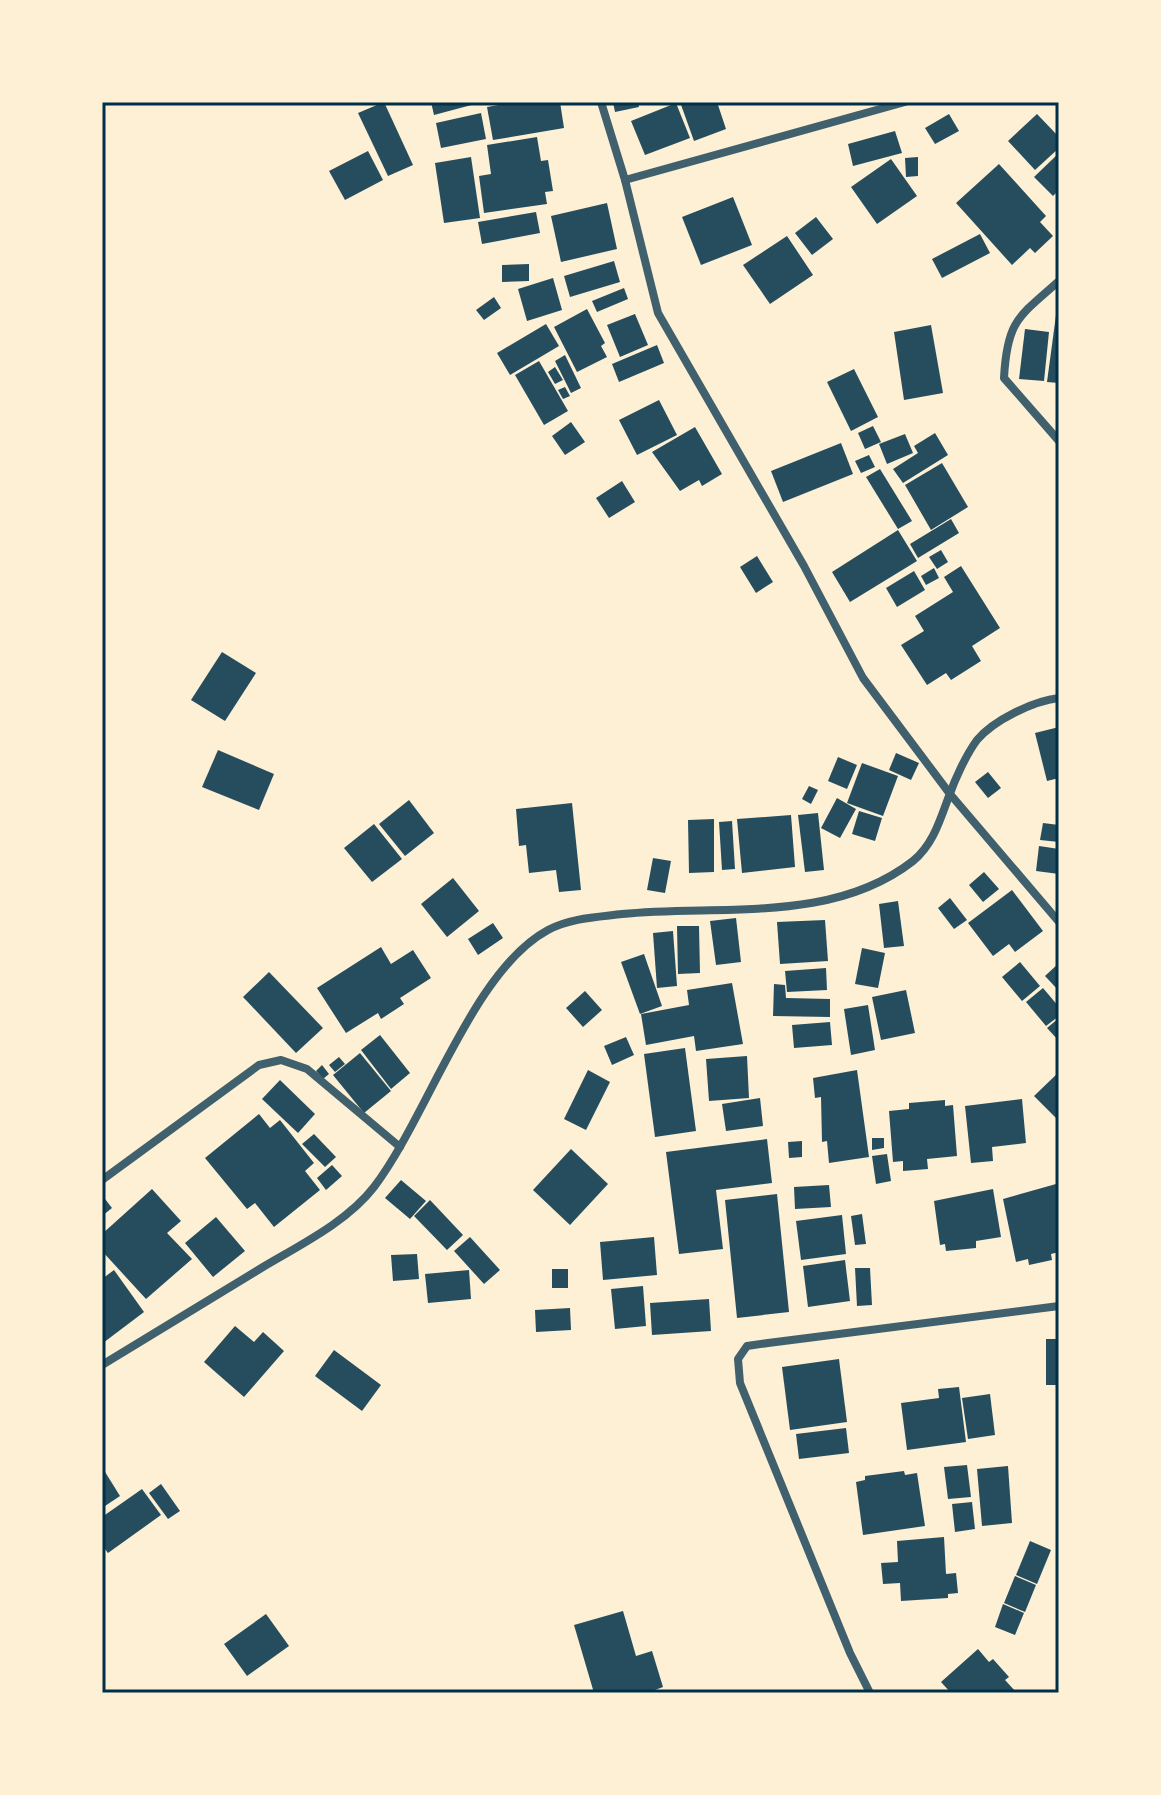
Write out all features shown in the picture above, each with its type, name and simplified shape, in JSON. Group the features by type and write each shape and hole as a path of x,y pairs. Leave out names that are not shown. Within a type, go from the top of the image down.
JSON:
{"street":[{"path":"601,102 625,180 658,313 804,566 863,678 950,794 1059,922"},
{"path":"625,180 905,102"},
{"path":"1059,281 1028,308 1009,332 1004,378 1059,441"},
{"path":"102,1365 327,1228 373,1189 400,1147 488,986 548,930 585,918 667,909 771,907 824,901 857,892 914,860 938,830 950,794 977,740 1032,706 1059,698"},
{"path":"102,1180 259,1065 281,1060 307,1069 400,1147"},
{"path":"870,1693 850,1653 740,1383 738,1359 747,1346 758,1344 1059,1306"}],"building":[{"path":"384,102 413,165 388,176 358,113"},
{"path":"431,102 479,102 479,103 434,115"},
{"path":"515,102 560,102 564,128 493,140 487,107"},
{"path":"613,102 638,102 639,107 615,112"},
{"path":"680,102 717,102 726,129 694,141"},
{"path":"676,103 690,138 645,155 631,121"},
{"path":"481,113 486,139 441,148 436,123"},
{"path":"949,114 959,131 935,144 925,128"},
{"path":"1037,114 1059,137 1059,148 1035,170 1008,141"},
{"path":"895,131 902,153 853,166 848,144"},
{"path":"537,137 541,161 548,160 553,191 545,192 547,204 484,213 479,176 491,174 487,145"},
{"path":"368,151 383,180 345,200 329,171"},
{"path":"1059,153 1059,190 1053,196 1034,177"},
{"path":"471,157 480,218 444,223 435,163"},
{"path":"918,157 918,176 906,177 905,158"},
{"path":"891,159 917,196 877,224 851,187"},
{"path":"999,164 1046,216 1040,222 1053,236 1035,253 1030,248 1012,265 956,203"},
{"path":"733,197 752,245 701,265 682,217"},
{"path":"607,203 617,249 561,262 551,216"},
{"path":"536,212 540,233 482,244 478,222"},
{"path":"816,217 833,239 812,255 795,233"},
{"path":"980,234 990,253 942,278 932,259"},
{"path":"787,236 813,275 770,304 743,265"},
{"path":"614,261 620,282 570,297 564,276"},
{"path":"529,264 529,281 502,282 502,265"},
{"path":"553,278 562,310 527,321 518,289"},
{"path":"624,288 628,299 597,312 592,301"},
{"path":"494,297 501,308 484,320 476,310"},
{"path":"587,309 605,343 601,346 607,357 577,372 554,327"},
{"path":"635,314 648,345 620,357 607,325"},
{"path":"1056,315 1059,315 1059,383 1047,382"},
{"path":"546,324 559,346 510,375 497,353"},
{"path":"931,325 943,393 904,400 894,332"},
{"path":"1025,329 1049,332 1044,381 1019,379"},
{"path":"657,345 664,363 619,382 612,364"},
{"path":"565,355 581,388 571,393 555,361"},
{"path":"539,361 568,411 544,425 515,375"},
{"path":"555,367 563,380 555,384 548,372"},
{"path":"854,369 878,417 851,431 827,382"},
{"path":"565,387 570,396 563,399 558,390"},
{"path":"659,400 677,435 637,455 619,420"},
{"path":"571,422 585,442 565,455 552,436"},
{"path":"873,426 881,442 865,449 858,433"},
{"path":"695,427 722,474 702,486 699,480 680,491 652,452"},
{"path":"935,433 948,455 903,483 893,469 918,453 914,446"},
{"path":"905,434 913,453 887,464 879,444"},
{"path":"841,443 853,474 783,502 771,471"},
{"path":"869,455 875,467 861,473 855,461"},
{"path":"942,463 968,507 931,530 905,485"},
{"path":"880,469 912,521 898,529 866,477"},
{"path":"622,481 635,502 609,518 596,498"},
{"path":"951,519 959,533 918,558 910,544"},
{"path":"898,530 917,561 850,602 832,572"},
{"path":"941,550 948,562 937,569 929,557"},
{"path":"757,556 773,582 756,593 740,567"},
{"path":"961,566 1000,628 972,646 981,661 951,680 946,673 927,685 901,645 924,631 915,616 953,592 944,577"},
{"path":"934,568 939,578 926,585 921,576"},
{"path":"914,571 925,590 897,607 886,588"},
{"path":"222,652 256,673 225,721 191,700"},
{"path":"1059,727 1059,778 1047,781 1035,733"},
{"path":"218,750 274,774 259,810 202,787"},
{"path":"896,753 919,763 911,780 889,770"},
{"path":"838,757 857,765 847,789 828,781"},
{"path":"862,763 898,776 883,816 847,803"},
{"path":"988,772 1001,788 988,798 975,782"},
{"path":"809,786 818,790 811,804 802,799"},
{"path":"837,798 856,809 840,838 821,828"},
{"path":"409,800 434,833 405,856 379,824"},
{"path":"572,803 581,890 559,892 556,870 529,873 526,845 519,846 516,809"},
{"path":"859,811 882,818 875,841 852,834"},
{"path":"818,813 824,870 805,872 798,815"},
{"path":"791,815 795,867 742,873 737,819"},
{"path":"714,819 714,872 689,873 688,820"},
{"path":"732,821 735,869 722,870 719,822"},
{"path":"1043,823 1059,825 1059,842 1040,840"},
{"path":"374,824 402,859 372,882 344,848"},
{"path":"1039,846 1059,849 1059,874 1036,871"},
{"path":"653,858 671,861 665,893 647,890"},
{"path":"984,872 999,889 983,902 969,885"},
{"path":"453,878 479,911 447,937 421,904"},
{"path":"1012,890 1043,931 1015,952 1009,944 993,956 968,923"},
{"path":"950,898 967,920 954,929 938,908"},
{"path":"898,901 904,946 884,948 879,904"},
{"path":"736,918 741,962 716,965 710,921"},
{"path":"825,920 828,961 780,964 777,922"},
{"path":"493,923 503,938 478,955 468,939"},
{"path":"677,926 699,926 700,973 678,974"},
{"path":"673,931 677,986 657,988 653,933"},
{"path":"381,947 391,964 413,950 431,978 400,998 404,1004 381,1019 378,1013 346,1033 317,988"},
{"path":"862,948 885,953 878,988 855,984"},
{"path":"644,954 662,1006 640,1014 621,962"},
{"path":"1020,962 1040,986 1022,1001 1002,977"},
{"path":"1059,963 1059,991 1045,976"},
{"path":"826,968 827,990 787,992 785,971"},
{"path":"269,972 323,1028 296,1053 243,997"},
{"path":"732,983 743,1044 696,1051 694,1036 646,1045 641,1014 689,1005 687,990"},
{"path":"774,984 785,985 786,998 830,999 830,1017 773,1016"},
{"path":"1043,988 1059,1007 1059,1016 1046,1026 1026,1002"},
{"path":"906,990 915,1033 881,1040 872,997"},
{"path":"585,991 602,1010 583,1027 566,1008"},
{"path":"868,1005 875,1050 851,1055 844,1009"},
{"path":"1059,1018 1059,1041 1047,1028"},
{"path":"830,1022 832,1045 794,1048 792,1025"},
{"path":"380,1035 410,1073 391,1089 361,1050"},
{"path":"626,1037 634,1055 612,1065 604,1046"},
{"path":"685,1048 696,1131 655,1137 644,1054"},
{"path":"360,1053 391,1091 364,1113 333,1075"},
{"path":"747,1056 749,1098 709,1101 706,1059"},
{"path":"339,1057 345,1064 335,1072 329,1065"},
{"path":"322,1065 329,1074 323,1079 316,1071"},
{"path":"588,1070 610,1082 586,1130 564,1119"},
{"path":"857,1070 869,1157 829,1163 827,1141 822,1142 821,1097 815,1098 813,1078"},
{"path":"1059,1072 1059,1121 1034,1096"},
{"path":"280,1080 315,1114 298,1133 262,1099"},
{"path":"760,1098 763,1126 726,1131 722,1104"},
{"path":"1022,1099 1026,1143 992,1147 993,1161 971,1163 965,1106"},
{"path":"945,1100 945,1106 953,1105 957,1156 927,1159 928,1169 903,1171 903,1161 893,1162 889,1111 909,1109 909,1103"},
{"path":"259,1114 270,1128 280,1120 314,1163 305,1171 320,1190 274,1227 255,1203 247,1209 205,1158"},
{"path":"314,1134 336,1157 325,1167 302,1144"},
{"path":"872,1138 884,1138 884,1148 872,1150"},
{"path":"767,1139 772,1183 716,1190 723,1249 679,1254 666,1152"},
{"path":"802,1141 802,1157 789,1158 788,1142"},
{"path":"571,1149 608,1184 570,1225 533,1190"},
{"path":"887,1154 891,1181 876,1184 872,1156"},
{"path":"332,1165 342,1176 326,1190 317,1178"},
{"path":"401,1180 426,1201 410,1219 385,1198"},
{"path":"1056,1184 1059,1252 1051,1254 1052,1260 1029,1265 1028,1259 1016,1262 1003,1199"},
{"path":"829,1185 831,1207 795,1209 794,1187"},
{"path":"152,1189 181,1221 167,1233 192,1259 146,1299 102,1251 102,1234"},
{"path":"993,1189 1001,1237 976,1241 976,1248 946,1251 945,1244 940,1245 934,1201"},
{"path":"777,1194 789,1312 737,1318 725,1200"},
{"path":"102,1195 112,1208 102,1216"},
{"path":"430,1200 463,1235 447,1250 414,1216"},
{"path":"862,1214 866,1244 855,1245 851,1216"},
{"path":"842,1215 846,1254 801,1260 796,1221"},
{"path":"216,1217 245,1251 213,1277 185,1243"},
{"path":"470,1237 500,1270 484,1284 454,1251"},
{"path":"654,1237 657,1275 603,1280 600,1242"},
{"path":"417,1254 419,1279 393,1281 391,1255"},
{"path":"845,1260 850,1301 808,1307 803,1266"},
{"path":"855,1268 870,1268 872,1305 857,1306"},
{"path":"552,1269 568,1269 568,1288 552,1288"},
{"path":"114,1270 144,1312 103,1343 102,1279"},
{"path":"469,1270 471,1299 428,1303 425,1274"},
{"path":"643,1286 646,1326 615,1329 611,1289"},
{"path":"709,1299 711,1331 652,1335 650,1303"},
{"path":"570,1308 571,1330 536,1332 535,1310"},
{"path":"235,1326 254,1342 263,1332 284,1351 244,1397 204,1362"},
{"path":"1046,1339 1059,1339 1059,1385 1046,1385"},
{"path":"334,1350 381,1385 362,1411 315,1376"},
{"path":"839,1359 847,1422 790,1430 782,1367"},
{"path":"959,1387 966,1442 907,1450 901,1403 939,1398 938,1389"},
{"path":"990,1394 995,1435 968,1439 962,1398"},
{"path":"846,1428 849,1453 799,1459 796,1434"},
{"path":"967,1465 971,1497 948,1499 944,1467"},
{"path":"1008,1466 1012,1523 982,1526 977,1469"},
{"path":"102,1467 120,1496 102,1508"},
{"path":"904,1471 905,1475 917,1473 925,1526 863,1535 856,1482 865,1480 865,1476"},
{"path":"161,1484 180,1511 168,1519 149,1493"},
{"path":"142,1489 161,1515 108,1553 102,1545 102,1517"},
{"path":"972,1502 975,1529 955,1532 952,1504"},
{"path":"944,1537 946,1574 956,1573 958,1593 948,1594 948,1598 901,1601 900,1583 883,1584 881,1563 898,1562 897,1541"},
{"path":"1030,1541 1051,1550 1037,1584 1016,1575"},
{"path":"1015,1576 1036,1585 1025,1612 1004,1603"},
{"path":"1003,1604 1024,1613 1015,1635 995,1627"},
{"path":"623,1611 636,1656 652,1651 663,1687 647,1693 594,1693 574,1625"},
{"path":"266,1614 289,1646 247,1676 224,1644"},
{"path":"978,1649 989,1662 993,1659 1009,1677 1005,1680 1017,1693 951,1693 941,1682"}]}
